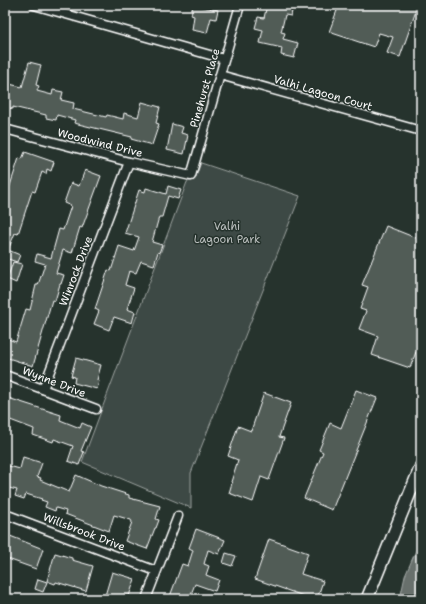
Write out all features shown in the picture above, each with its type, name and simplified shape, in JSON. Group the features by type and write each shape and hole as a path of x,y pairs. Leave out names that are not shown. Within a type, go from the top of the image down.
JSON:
{"main road":[{"path":"367,599 421,466"}],"street":[{"path":"34,5 224,60"},
{"name":"Pinehurst Place","path":"191,176 240,5"},
{"name":"Valhi Lagoon Court","path":"220,75 421,131"},
{"path":"5,139 7,130"},
{"name":"Woodwind Drive","path":"7,130 129,162 191,176"},
{"name":"Winrock Drive","path":"43,388 129,162"},
{"name":"Wynne Drive","path":"5,375 96,409"},
{"name":"Willsbrook Drive","path":"5,514 156,571"},
{"path":"146,599 178,516"}],"green space":[{"name":"Valhi Lagoon Park","path":"201,163 300,196 191,473 191,508 82,462 187,182 194,180"}],"shaded area":[{"path":"421,539 421,599 400,599 405,576"}],"building":[{"path":"193,5 218,10 216,19 211,18 207,33 192,30 194,16 191,15"},
{"path":"267,5 293,6 291,16 285,15 281,32 285,33 283,39 298,43 294,58 281,55 282,48 260,43 263,30 255,28 258,17 264,18"},
{"path":"339,5 418,5 400,57 387,53 393,37 379,33 374,47 329,32"},
{"path":"29,62 41,65 36,85 39,86 37,91 52,95 53,90 63,92 61,100 74,103 73,109 106,117 107,115 123,119 124,113 138,117 142,102 160,107 156,123 159,124 152,145 131,139 132,137 74,123 75,120 57,115 56,120 46,118 46,115 13,107 13,109 5,107 5,83 22,87"},
{"path":"172,124 183,127 181,133 188,135 184,154 167,150"},
{"path":"25,152 54,162 51,171 47,169 46,174 42,172 35,192 32,191 18,234 15,233 8,250 20,255 17,262 5,258 5,201 19,158 22,159"},
{"path":"85,170 101,176 82,228 80,227 72,253 63,250 56,273 64,275 55,301 52,300 33,366 5,357 5,347 8,339 16,342 26,309 30,310 36,285 38,285 45,264 35,261 37,254 51,258 59,229 63,230 71,206 64,203 71,183 79,186"},
{"path":"168,186 181,190 178,199 168,196 162,217 159,217 152,242 162,245 154,265 141,261 136,273 129,271 125,285 134,288 127,309 135,312 132,323 114,317 109,330 94,324 99,311 95,309 108,270 111,271 119,246 134,251 139,237 125,233 139,190 145,192 146,188 166,194"},
{"path":"386,226 421,240 421,354 416,352 410,368 372,355 378,336 359,329 366,311 360,309 368,287 362,285"},
{"path":"13,262 22,264 16,283 7,279"},
{"path":"76,358 101,365 97,380 99,381 97,389 74,383 75,377 71,376"},
{"path":"356,390 377,398 332,510 304,498 323,452 319,450 330,423 341,428"},
{"path":"264,393 291,403 279,437 284,438 269,480 261,477 253,502 229,493 238,460 228,456 238,426 251,431"},
{"path":"5,397 61,415 60,420 80,428 82,423 91,427 81,451 84,452 79,465 68,461 73,446 54,439 53,442 33,435 34,429 5,418"},
{"path":"23,457 42,463 37,477 41,478 40,480 69,492 76,475 101,486 129,495 129,498 160,506 156,519 159,520 147,549 125,541 132,522 131,520 114,515 109,531 65,514 66,511 56,508 55,511 45,507 47,502 41,500 42,499 26,494 24,499 15,496 17,490 5,487 5,465 20,469"},
{"path":"196,529 225,540 219,554 208,550 204,564 209,566 206,575 219,580 215,591 195,584 189,599 169,599 182,564 188,566 193,550 189,548"},
{"path":"5,534 43,549 36,569 5,558"},
{"path":"269,539 308,553 301,574 323,581 317,599 312,599 255,579"},
{"path":"55,553 93,566 86,591 56,582 55,584 47,581"},
{"path":"226,553 236,556 232,566 223,563"},
{"path":"112,572 135,579 129,596 127,595 126,599 104,599"},
{"path":"38,579 47,582 43,592 35,589"}]}
